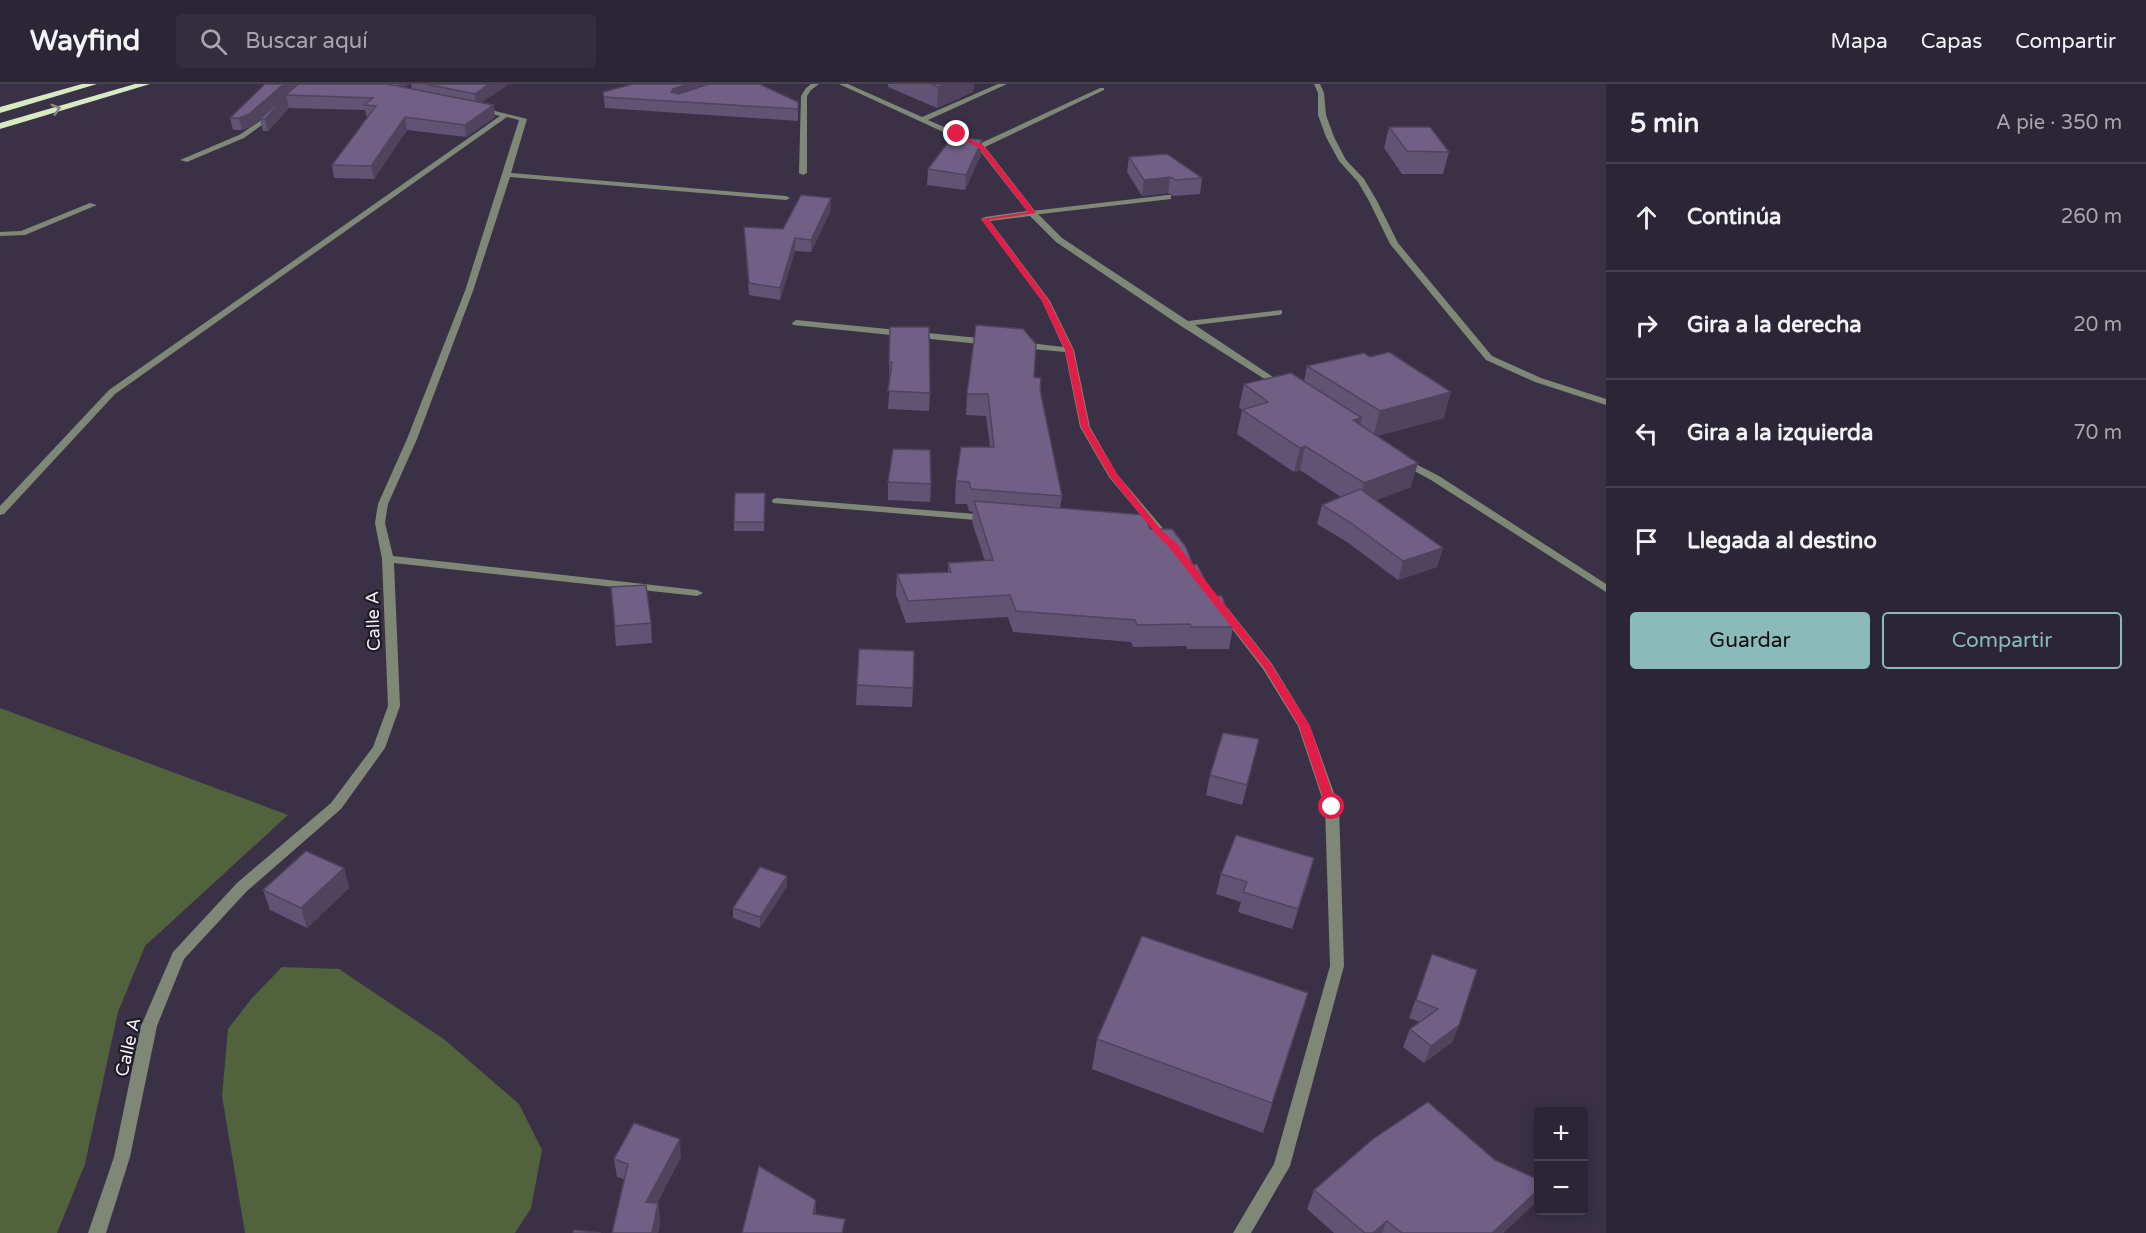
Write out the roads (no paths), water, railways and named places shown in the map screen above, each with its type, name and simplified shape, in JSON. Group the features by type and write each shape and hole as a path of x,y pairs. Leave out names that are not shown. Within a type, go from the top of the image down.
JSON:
{"highway":[{"path":"0,110 92,84"},
{"path":"0,126 145,84"}],"street":[{"path":"803,173 804,96 808,88 816,84"},
{"path":"842,84 981,146 1032,213 1059,240 1289,392"},
{"path":"923,119 1004,84"},
{"path":"1317,84 1321,93 1322,115 1330,137 1343,161 1361,181 1373,201 1394,244 1482,350 1490,358 1538,380 1606,402"},
{"path":"981,146 1102,89"},
{"path":"184,160 256,130 281,107"},
{"path":"471,108 506,115"},
{"path":"0,512 111,392 506,115"},
{"name":"Calle A","path":"98,1233 122,1157 149,1026 178,956 242,887 336,806 379,748 394,706 388,559 380,523 383,504 412,439 469,291 507,175 523,119 506,115"},
{"path":"507,175 786,198"},
{"path":"1168,197 985,219 1046,301 1069,350 1085,427 1113,475 1154,532 1180,555"},
{"path":"0,234 22,233 93,205"},
{"path":"1184,324 1279,312"},
{"path":"796,323 998,343"},
{"path":"1010,344 1069,350"},
{"path":"1395,456 1435,478 1606,589"},
{"path":"777,501 1000,519"},
{"path":"388,559 697,593"},
{"path":"1216,601 1268,667 1304,726 1332,807 1337,966 1282,1166 1242,1233"}]}
